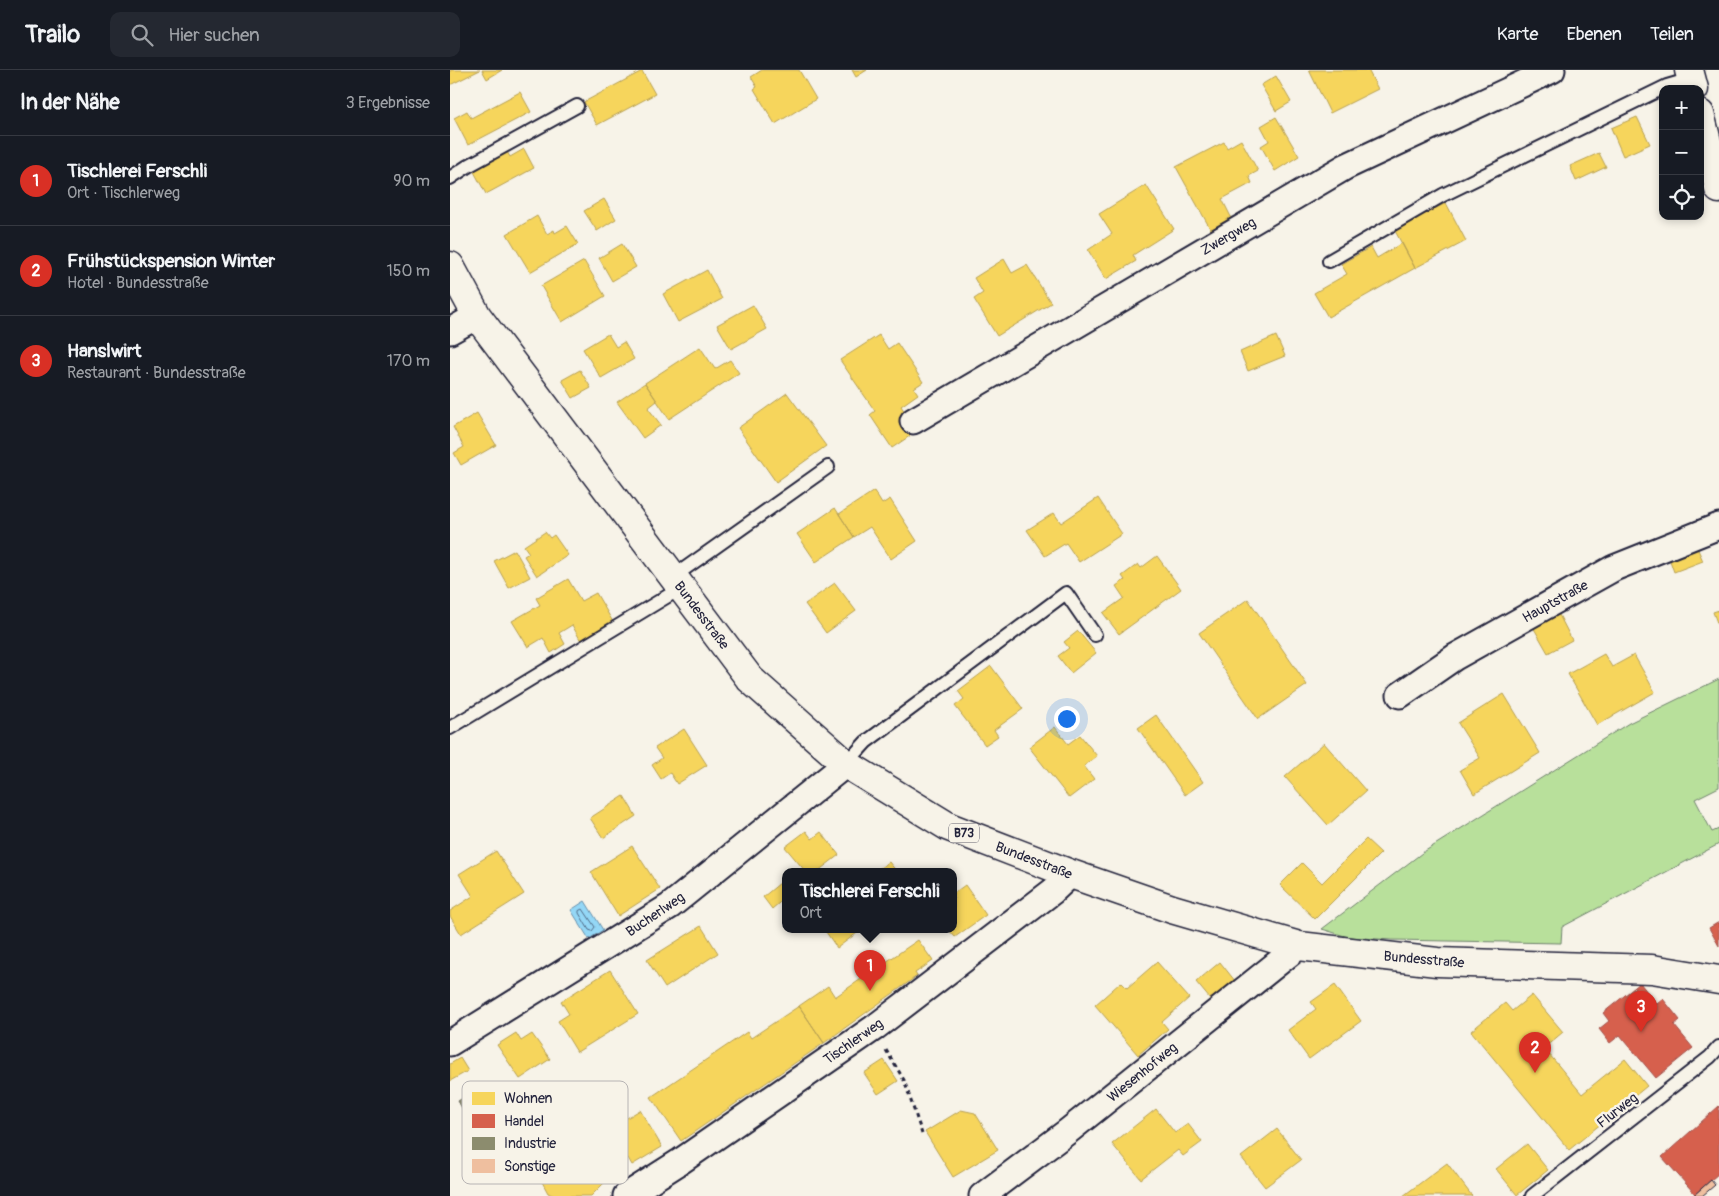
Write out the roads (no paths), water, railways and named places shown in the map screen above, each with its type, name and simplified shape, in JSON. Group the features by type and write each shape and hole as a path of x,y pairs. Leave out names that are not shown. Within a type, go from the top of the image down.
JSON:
{"main road":[{"path":"1704,125 1716,159 1719,188"},
{"name":"Bundesstraße","path":"450,266 478,316 750,680 846,764 949,827 1071,874 1172,909 1299,946 1437,962 1652,969 1719,980"}],"street":[{"name":"Zwergweg","path":"913,421 1345,167 1552,70"},
{"path":"450,331 478,316"},
{"name":"Hauptstraße","path":"1400,695 1455,658 1614,568 1719,526"},
{"name":"Bucherlweg","path":"450,1044 670,906 846,764"},
{"name":"Tischlerweg","path":"626,1196 681,1161 874,1028 1053,891 1071,874"},
{"name":"Wiesenhofweg","path":"982,1196 1067,1132 1299,946"}],"lane":[{"path":"1328,260 1442,195 1667,86 1691,79"},
{"path":"450,178 468,166 577,106"},
{"path":"450,728 677,582 828,467"},
{"path":"846,764 866,742 1066,593 1096,635"},
{"name":"Flurweg","path":"1532,1196 1710,1057 1719,1047"}],"water":[{"path":"585,901 603,930 589,939 571,910"}],"place":[{"name":"Tischlerei Ferschli","path":"870,991"},
{"name":"Hanslwirt","path":"1641,1032"},
{"name":"Frühstückspension Winter","path":"1535,1073"}]}
